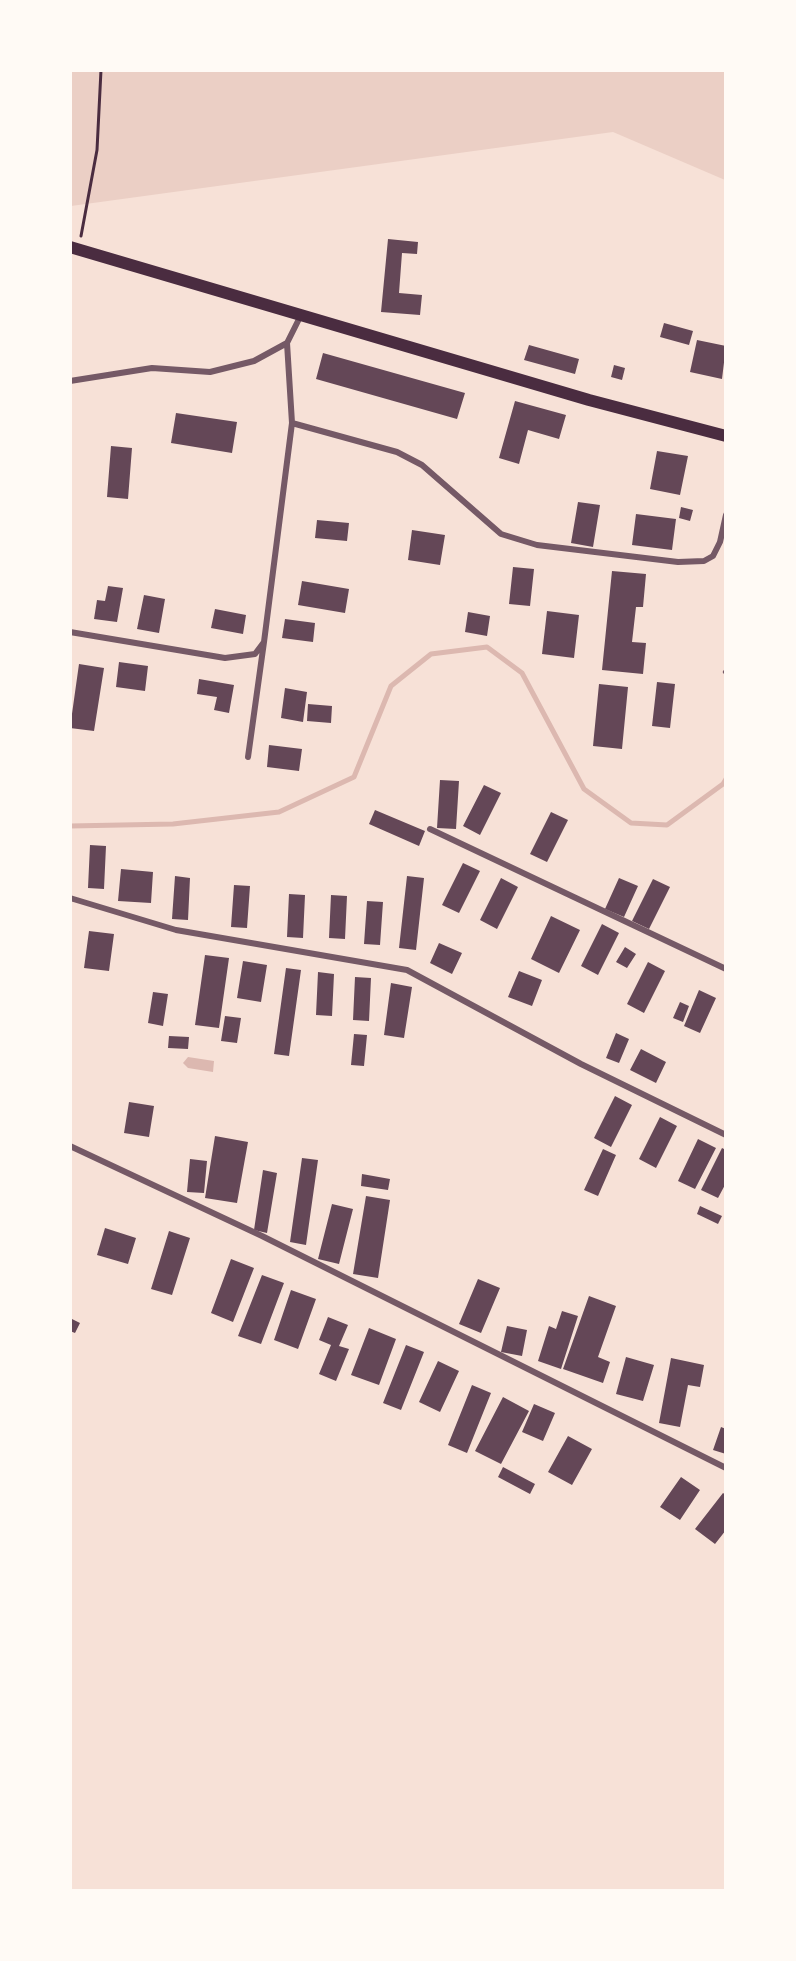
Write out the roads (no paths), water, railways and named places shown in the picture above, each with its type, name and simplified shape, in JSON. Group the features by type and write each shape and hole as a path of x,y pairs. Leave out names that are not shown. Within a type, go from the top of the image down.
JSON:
{"main road":[{"path":"74,248 589,400 726,436"}],"street":[{"path":"248,757 291,423 287,343 301,315"},
{"path":"70,381 152,368 210,372 254,361 287,343"},
{"path":"291,423 397,453 422,465 501,534 537,545 678,562 704,561 713,556 720,542 726,515"},
{"path":"70,632 225,658 255,654 264,642"},
{"path":"430,829 726,969"},
{"path":"70,898 176,930 407,970 581,1064 726,1135"},
{"path":"70,1146 272,1242 726,1468"}],"waterway":[{"path":"70,826 173,824 279,812 354,777 391,686 431,654 487,647 522,673 584,789 631,823 667,825 723,784 726,779"}]}
